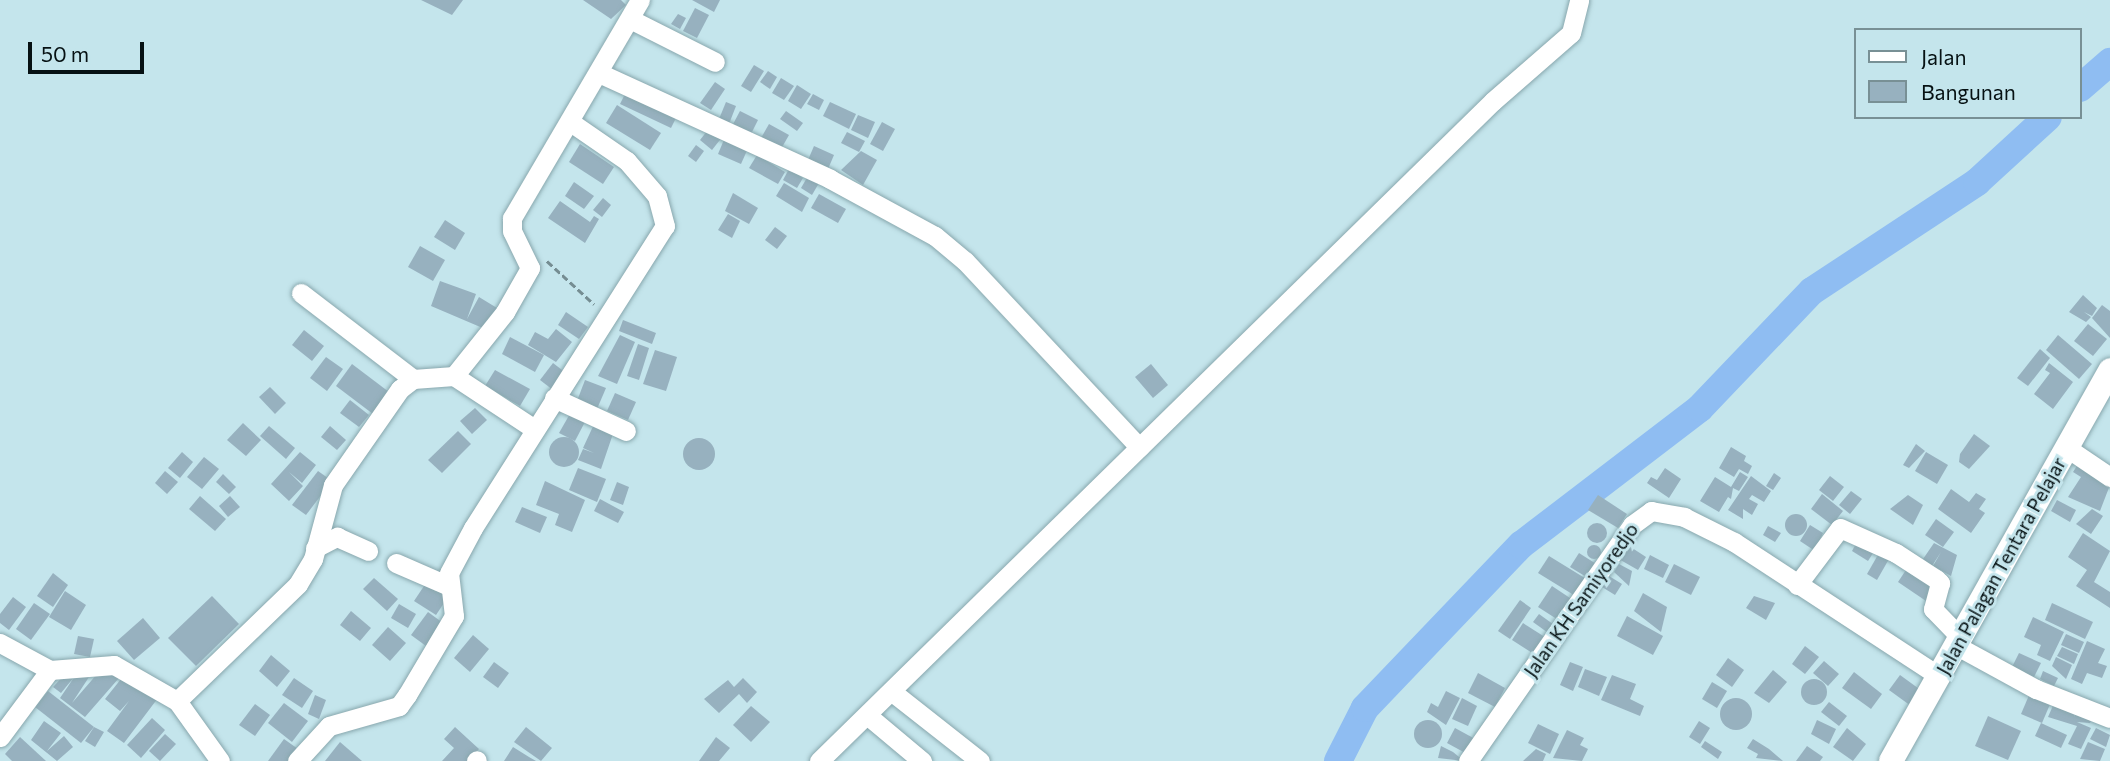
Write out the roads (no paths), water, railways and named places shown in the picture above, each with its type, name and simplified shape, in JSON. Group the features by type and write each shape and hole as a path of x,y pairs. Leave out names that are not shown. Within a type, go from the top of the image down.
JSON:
{"main road":[{"name":"Jalan Palagan Tentara Pelajar","path":"1891,761 2110,370"}],"street":[{"path":"454,376 527,275 530,262 519,241 512,218 572,123 640,0"},
{"path":"819,761 1493,102 1571,33 1579,0"},
{"path":"630,19 715,62"},
{"path":"599,73 817,173 934,236 965,261 1139,447"},
{"path":"297,761 329,726 399,706 454,616 456,602 449,586 449,573 473,528 533,428 609,320 656,245 665,218 657,196 626,161 572,123"},
{"path":"301,293 413,379 454,376 533,428"},
{"path":"177,701 298,584 314,548 323,510 356,446 413,379"},
{"path":"554,398 626,431"},
{"path":"2067,448 2110,477"},
{"name":"Jalan KH Samiyoredjo","path":"1468,761 1641,516 1665,511 1685,517 1940,677"},
{"path":"1797,585 1840,528 1896,553 1936,579 1940,583 1933,609 1959,642 2036,689 2110,718"},
{"path":"314,548 337,537 368,551"},
{"path":"396,563 449,586"},
{"path":"0,643 50,670 114,665 177,701 220,761"},
{"path":"0,737 50,670"},
{"path":"891,691 979,761"},
{"path":"867,715 922,761"}],"waterway":[{"path":"2082,86 2110,62"},
{"path":"1338,761 1365,708 1521,545 1700,408 1812,291 1977,182 2046,119"}]}
